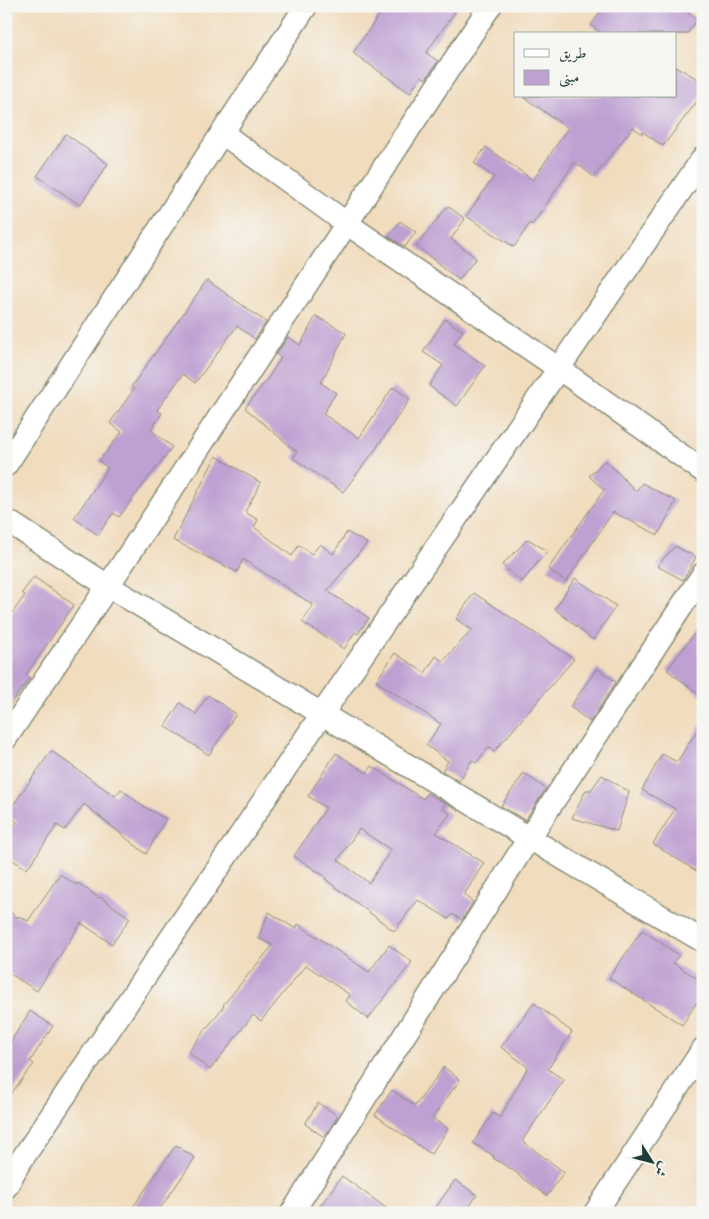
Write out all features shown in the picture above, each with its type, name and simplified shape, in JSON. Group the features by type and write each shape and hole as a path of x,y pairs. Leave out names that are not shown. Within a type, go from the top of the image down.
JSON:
{"street":[{"path":"6,465 306,6"},
{"path":"6,738 490,6"},
{"path":"222,133 346,223 558,368 703,471"},
{"path":"6,1187 18,1165 322,714 703,158"},
{"path":"6,520 108,586 703,940"},
{"path":"292,1213 529,838 703,574"},
{"path":"595,1213 703,1049"}],"building":[{"path":"385,6 459,6 426,53 438,61 426,79 421,76 410,93 353,53"},
{"path":"604,6 680,6 697,20 687,34 676,34 676,32 600,32 591,25"},
{"path":"676,67 703,82 701,96 663,146 633,127 594,177 575,162 532,225 530,223 514,247 466,216 494,177 474,163 486,147 533,180 568,128 525,98 676,98"},
{"path":"66,134 108,164 80,205 37,176"},
{"path":"448,206 465,219 451,239 476,258 459,280 416,246"},
{"path":"400,221 416,232 405,247 388,236"},
{"path":"207,280 266,322 255,339 237,326 195,383 183,374 157,410 162,413 151,430 172,447 119,517 113,513 98,535 74,518 108,468 99,461 122,432 110,423 134,389 131,387"},
{"path":"316,316 346,333 321,383 336,393 323,414 359,438 393,387 410,399 343,492 293,458 297,452 245,408 281,358 276,354 288,337 300,345"},
{"path":"445,319 463,331 454,344 485,366 457,406 429,386 443,365 423,352"},
{"path":"216,456 261,483 245,512 258,520 254,527 292,556 299,545 312,554 320,544 333,554 347,532 367,543 327,591 369,618 358,634 355,632 344,649 302,622 313,605 243,559 237,572 173,540"},
{"path":"605,460 636,491 642,483 676,501 658,535 613,512 566,582 548,569 604,490 589,476"},
{"path":"528,539 547,551 522,582 502,565"},
{"path":"675,546 696,557 683,580 657,566"},
{"path":"34,577 74,605 26,675 30,678 6,710 6,622 25,595 22,593"},
{"path":"575,578 616,606 593,640 555,609"},
{"path":"474,593 574,659 494,752 489,747 476,763 472,760 459,781 442,771 448,761 426,745 441,724 376,681 395,653 425,673 436,656 443,661 472,630 456,619"},
{"path":"703,622 703,697 667,670"},
{"path":"597,668 616,682 590,722 570,707"},
{"path":"208,695 236,714 209,755 165,726 180,703 196,714"},
{"path":"703,721 703,875 653,844 675,809 642,790 662,754 677,762"},
{"path":"51,751 115,796 121,789 141,805 166,819 146,854 84,804 65,830 57,825 27,869 6,856 6,838 17,822 7,814"},
{"path":"336,753 367,773 372,766 423,799 427,793 445,803 442,808 450,814 436,833 484,863 464,895 473,902 462,920 452,914 449,919 418,900 394,931 325,879 326,877 294,856 326,808 308,796","holes":["359,829 391,850 369,883 338,860"]},
{"path":"524,773 546,789 525,820 501,806"},
{"path":"602,775 629,792 617,831 572,818 586,790 591,790"},
{"path":"60,874 76,885 78,883 130,918 112,944 81,923 37,991 6,971 6,909 18,918 19,916 28,921"},
{"path":"269,912 296,929 298,924 369,972 389,945 412,962 368,1019 346,1001 350,995 306,965 261,1021 253,1015 210,1070 188,1052 223,1005 273,945 258,938"},
{"path":"642,930 679,955 673,963 703,982 703,993 682,1025 609,978"},
{"path":"534,1003 572,1032 548,1069 564,1080 522,1141 564,1172 547,1196 519,1174 493,1158 494,1156 473,1143 493,1113 500,1118 528,1067 501,1047"},
{"path":"30,1011 53,1026 30,1061 34,1064 6,1100 6,1049"},
{"path":"444,1067 460,1080 432,1118 448,1129 431,1154 375,1115 392,1090 415,1106"},
{"path":"318,1103 338,1116 324,1137 305,1124"},
{"path":"176,1145 195,1158 157,1213 129,1213"},
{"path":"342,1176 393,1213 315,1213"},
{"path":"455,1180 477,1195 465,1213 432,1213"}]}
